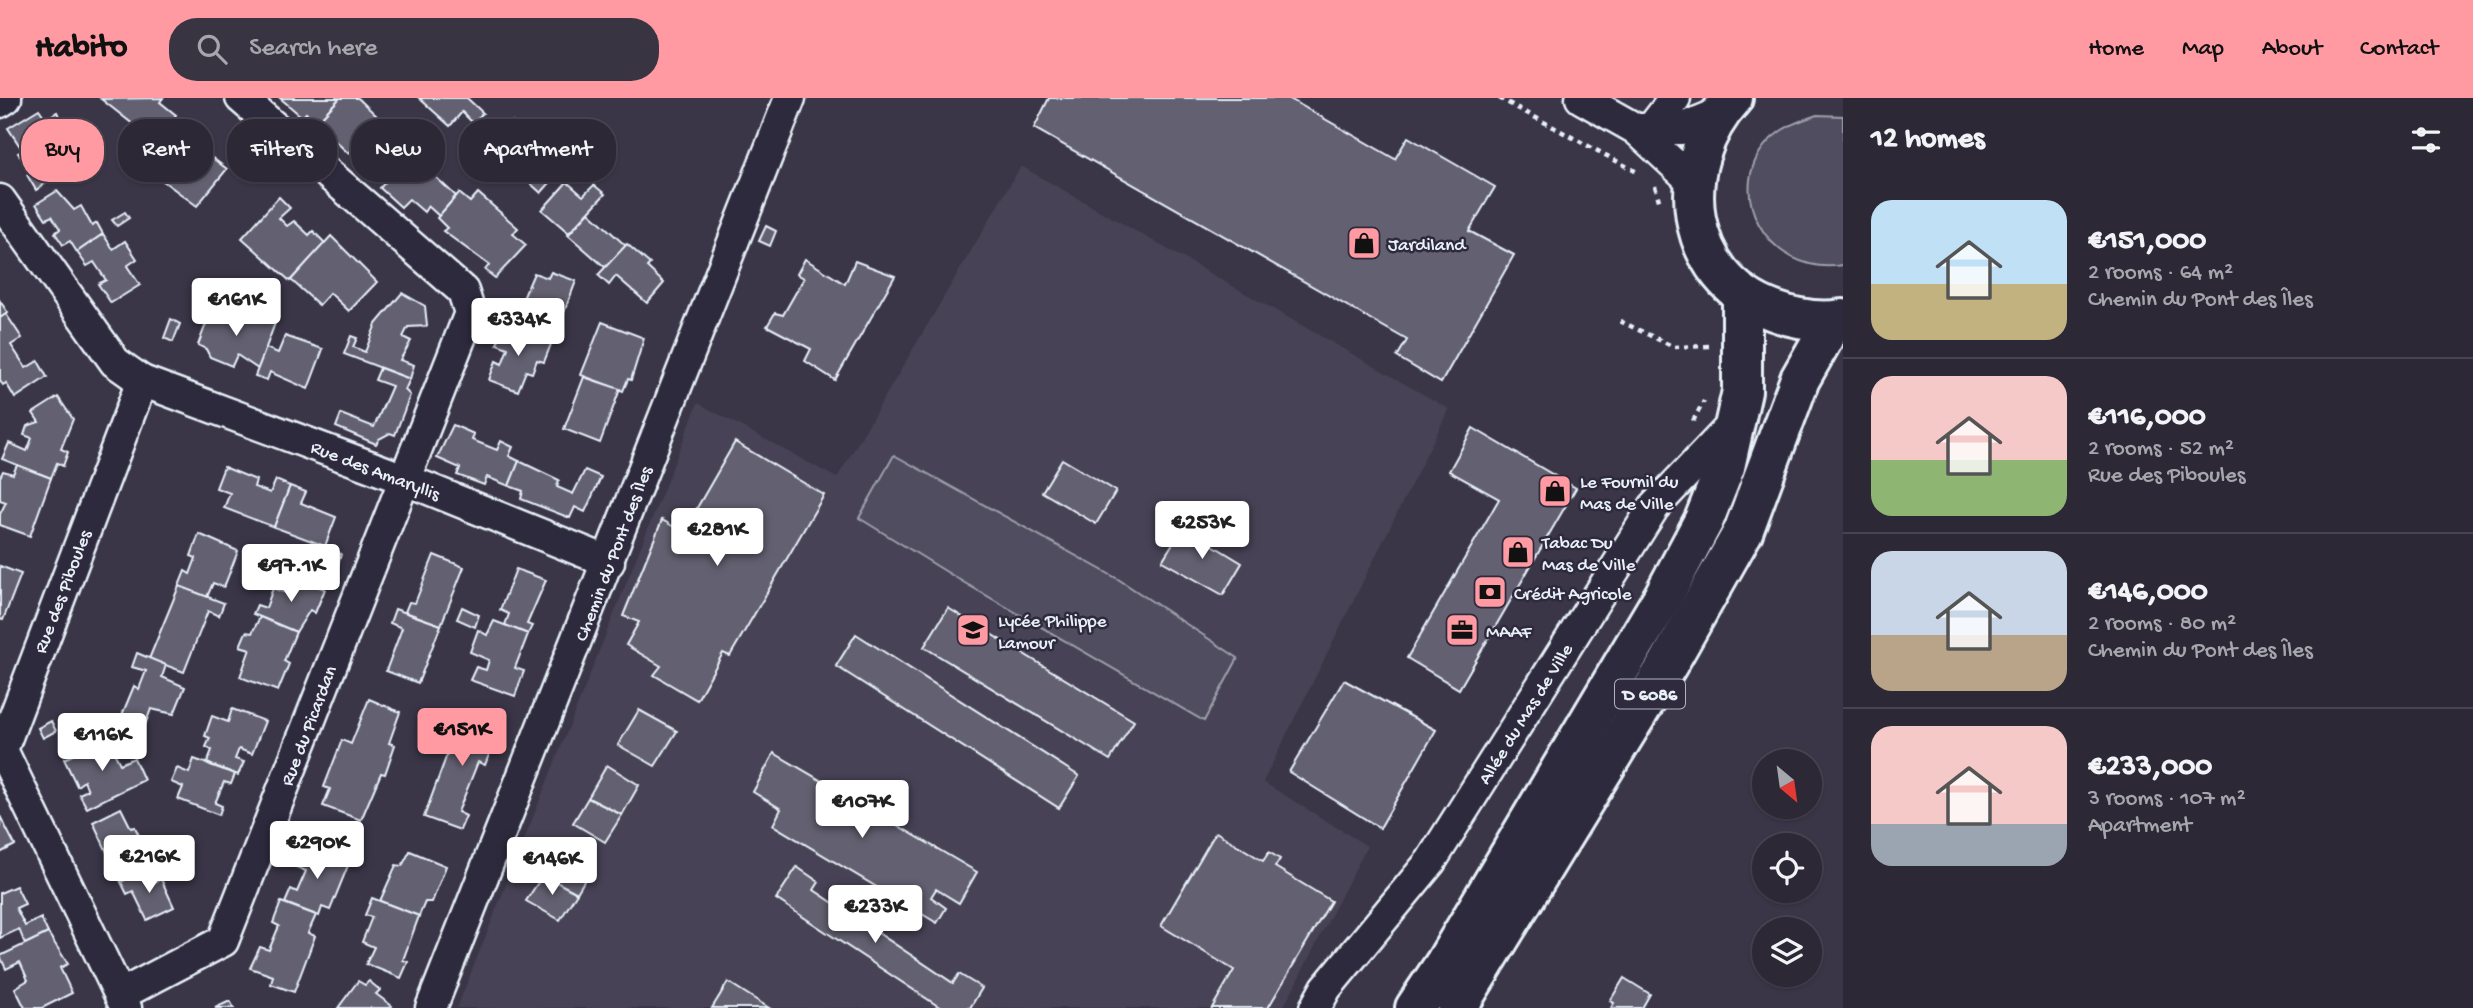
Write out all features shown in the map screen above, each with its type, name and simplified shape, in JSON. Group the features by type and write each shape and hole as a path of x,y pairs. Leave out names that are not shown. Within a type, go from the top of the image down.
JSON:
{"main road":[{"path":"1725,106 1700,146 1692,181 1701,239 1716,267 1742,294 1760,306 1794,318 1838,320"},
{"name":"D 6086","path":"1415,1008 1446,963 1685,557 1714,497 1736,421 1744,369 1742,294"},
{"name":"D 6086","path":"1457,1008 1668,664 1743,531 1800,379 1838,320"}],"street":[{"path":"0,102 6,98"},
{"name":"Rue du Picardan","path":"123,1001 223,941 470,313 463,290 241,98"},
{"name":"Chemin du Pont des Îles","path":"431,1008 790,98"},
{"path":"1581,98 1643,129 1692,181"},
{"path":"1643,129 1675,98"},
{"path":"1643,129 1681,129 1725,106"},
{"path":"0,200 115,362 142,381"},
{"name":"Rue des Amaryllis","path":"142,381 404,479 609,562"},
{"name":"Rue des Piboules","path":"123,1001 1,750 142,381"},
{"name":"Allée du Mas de Ville","path":"1315,1008 1326,988 1431,860 1654,507 1674,482 1736,421"}],"path":[{"path":"1499,98 1641,174"},
{"path":"1620,321 1674,347 1715,345"},
{"path":"1688,431 1705,397"}],"shaded area":[{"path":"1817,115 1843,116 1843,265 1816,265 1792,257 1773,243 1759,224 1751,202 1750,180 1757,157 1778,133"},
{"name":"Lycée Philippe Lamour","path":"1021,166 1449,409 1263,782 1367,846 1283,1008 457,1008 698,403 837,478"},
{"path":"894,455 1118,579 1238,658 1204,721 963,582 859,518"}],"building":[{"path":"163,98 160,102 176,115 173,119 126,119 101,99"},
{"path":"280,98 340,98 320,119 312,119 306,113 302,117"},
{"path":"340,98 358,98 380,119 351,119 351,150 348,153 337,143 337,119 320,119"},
{"path":"419,98 467,98 483,113 477,119 469,119 462,112 450,126"},
{"name":"Jardiland","path":"1049,98 1288,98 1395,159 1408,137 1495,187 1469,231 1514,255 1441,383 1397,357 1407,340 1034,128"},
{"path":"39,109 46,119 23,119"},
{"path":"57,112 61,119 46,119"},
{"path":"21,120 21,148 8,128"},
{"path":"213,159 227,169 197,206 164,182 213,182"},
{"path":"31,182 47,182 36,190"},
{"path":"385,182 441,182 456,196 439,216 428,206 424,212 409,199 401,207 380,188"},
{"path":"529,182 551,182 541,193"},
{"path":"567,182 583,196 594,185 605,194 569,233 542,210"},
{"path":"57,191 74,210 81,206 92,226 97,223 103,234 77,252 70,241 63,245 55,233 60,229 52,216 46,219 36,204"},
{"path":"459,193 470,202 478,193 518,228 513,234 526,245 495,278 485,270 489,265 443,231 447,228 437,218"},
{"path":"279,197 290,208 279,218 287,226 294,221 309,235 313,231 325,243 290,281 242,238"},
{"path":"125,212 129,218 117,226 112,220"},
{"path":"589,212 626,246 606,268 568,235"},
{"path":"766,226 776,231 770,246 759,241"},
{"path":"103,234 113,249 125,241 137,259 127,266 140,285 111,303 98,284 106,280 94,262 87,266 77,252"},
{"path":"331,236 377,282 349,311 330,293 319,305 291,280"},
{"path":"627,244 650,264 647,267 664,283 647,303 616,276 609,285 598,275"},
{"path":"805,259 845,284 855,261 895,276 835,380 805,361 811,349 767,326 775,313 783,315 804,278 797,274"},
{"path":"551,272 576,281 557,331 544,327 539,339 504,326 514,299 522,301 534,273 548,278"},
{"path":"402,293 425,306 427,326 408,327 403,337 411,341 400,360 414,365 410,379 344,354 351,336 357,338 353,347 365,352 376,324"},
{"path":"0,301 8,313 0,318"},
{"path":"211,311 233,319 240,315 253,320 259,317 275,323 258,369 237,355 232,366 210,357 206,349 198,345"},
{"path":"6,314 22,338 11,345 26,368 38,361 47,377 15,398 6,383 3,385 0,381 0,318"},
{"path":"171,319 180,324 173,342 164,338"},
{"path":"602,322 644,338 631,380 628,379 623,391 581,375"},
{"path":"504,326 551,344 544,362 537,360 532,373 526,371 518,391 489,380 496,361 502,364 508,348 497,344"},
{"path":"285,336 323,349 308,389 270,372 267,380 255,376 266,348 278,353"},
{"path":"380,368 410,379 405,390 410,395 395,435 390,433 376,444 336,427 341,414 374,427 392,386 375,380"},
{"path":"584,377 620,389 600,443 564,429"},
{"path":"58,397 73,419 61,449 68,452 63,466 57,463 51,478 2,459 9,443 27,451 32,438 24,435 27,426 39,422 33,413"},
{"path":"453,425 474,434 472,440 497,450 501,441 513,447 509,456 519,461 509,486 487,477 484,485 457,475 460,468 437,458"},
{"path":"1473,428 1576,488 1459,689 1407,658 1499,499 1449,471"},
{"path":"735,442 824,495 730,656 723,653 697,700 654,675 661,666 626,645 639,622 623,616 662,520 683,532"},
{"path":"1062,459 1116,491 1096,524 1042,492"},
{"path":"519,461 559,480 557,487 573,494 585,470 601,477 585,512 575,507 570,518 521,499 523,491 509,486"},
{"path":"17,465 51,478 30,536 0,525 0,514 6,502 0,500 0,477 3,471 13,474"},
{"path":"224,467 256,480 254,487 270,493 276,480 290,486 274,527 224,508 230,493 216,488"},
{"path":"290,486 306,492 301,503 336,517 325,546 274,527"},
{"path":"1183,527 1242,563 1223,595 1162,561"},
{"path":"199,534 238,551 224,587 213,583 207,597 179,586 185,571 190,574 196,558 191,556"},
{"path":"324,549 341,554 337,569 319,562"},
{"path":"434,555 464,567 441,625 405,612 409,602 415,603"},
{"path":"0,566 21,574 3,620 0,619"},
{"path":"516,569 546,580 527,624 532,626 528,634 505,625 509,614 500,610"},
{"path":"289,575 325,589 315,613 310,610 296,632 253,614 257,605 266,608 273,588 283,592"},
{"path":"179,586 224,603 219,616 208,611 184,672 149,659"},
{"path":"462,607 479,615 475,627 457,619"},
{"path":"948,608 1134,721 1110,760 924,647"},
{"path":"395,609 441,625 418,683 386,671 402,628 390,623"},
{"path":"260,617 296,632 284,661 289,664 278,691 240,677 250,649 240,646 246,632 252,633"},
{"path":"494,621 528,634 515,668 524,671 515,696 470,680 476,667 486,670 489,660 470,652 478,630 487,635"},
{"path":"856,634 1079,776 1059,808 836,666"},
{"path":"137,653 166,665 162,677 185,687 174,714 151,709 145,725 122,715 134,686 139,689 146,671 132,667"},
{"path":"1344,680 1436,730 1380,828 1289,772"},
{"path":"369,699 400,712 389,743 395,745 385,774 381,773 361,820 323,806 330,789 324,787 342,740 351,744"},
{"path":"232,709 265,721 252,754 239,749 235,759 244,762 238,775 207,763 212,750 206,747 210,738 205,736 212,716 228,722"},
{"path":"469,710 502,721 485,765 478,762 458,812 466,816 460,830 424,817 448,752 444,751 451,735 458,737"},
{"path":"639,710 677,731 655,766 618,745"},
{"path":"51,721 56,731 43,738 38,728"},
{"path":"107,739 120,764 134,758 144,780 87,808 79,794 88,790 84,781 77,786 64,759"},
{"path":"774,753 977,872 959,903 936,889 931,897 946,908 937,923 773,825 781,809 753,792"},
{"path":"194,759 235,774 231,784 224,782 215,803 222,806 219,815 178,799 183,787 171,782 177,768 189,773"},
{"path":"607,765 639,785 622,815 588,798"},
{"path":"588,798 622,815 605,842 573,823"},
{"path":"121,808 131,828 135,827 146,851 149,849 152,856 158,854 162,861 121,882 93,822"},
{"path":"0,816 15,845 0,853"},
{"path":"1216,832 1263,861 1269,852 1280,859 1275,867 1331,901 1268,1008 1212,1008 1234,970 1161,926"},
{"path":"561,843 594,864 577,893 543,875"},
{"path":"304,844 349,863 330,910 322,907 319,916 285,903 291,889 297,892 306,871 294,866"},
{"path":"410,851 446,866 432,902 425,902 419,916 380,901 396,865 402,866"},
{"path":"797,867 819,882 814,890 953,983 959,974 982,988 970,1008 941,1008 776,899"},
{"path":"144,870 151,884 161,879 174,907 147,920 133,891 127,894 121,882"},
{"path":"543,875 577,893 560,920 526,901"},
{"path":"16,886 25,904 16,908 25,926 41,918 48,933 25,944 19,929 0,938 0,893"},
{"path":"372,898 419,916 403,960 408,962 401,978 366,964 374,947 362,942 372,917 365,915"},
{"path":"281,902 316,915 308,933 315,936 294,992 271,984 273,976 250,968 260,947 269,950 279,926 273,923"},
{"path":"48,933 68,964 60,968 72,993 42,1008 25,1008 15,988 28,980 20,962 6,969 0,956"},
{"path":"1624,978 1650,994 1642,1008 1611,1008 1614,1003 1610,1001"},
{"path":"358,981 365,985 369,981 380,990 376,994 392,1006 338,1008"},
{"path":"728,982 769,1008 712,1008"},
{"path":"230,1001 234,1008 215,1008"}],"place":[{"name":"Jardiland","path":"1364,243"},
{"name":"Le Fournil du Mas de Ville","path":"1555,491"},
{"name":"Tabac Du Mas de Ville","path":"1518,552"},
{"name":"Crédit Agricole","path":"1490,592"},
{"name":"Lycée Philippe Lamour","path":"973,630"},
{"name":"MAAF","path":"1462,630"}]}
